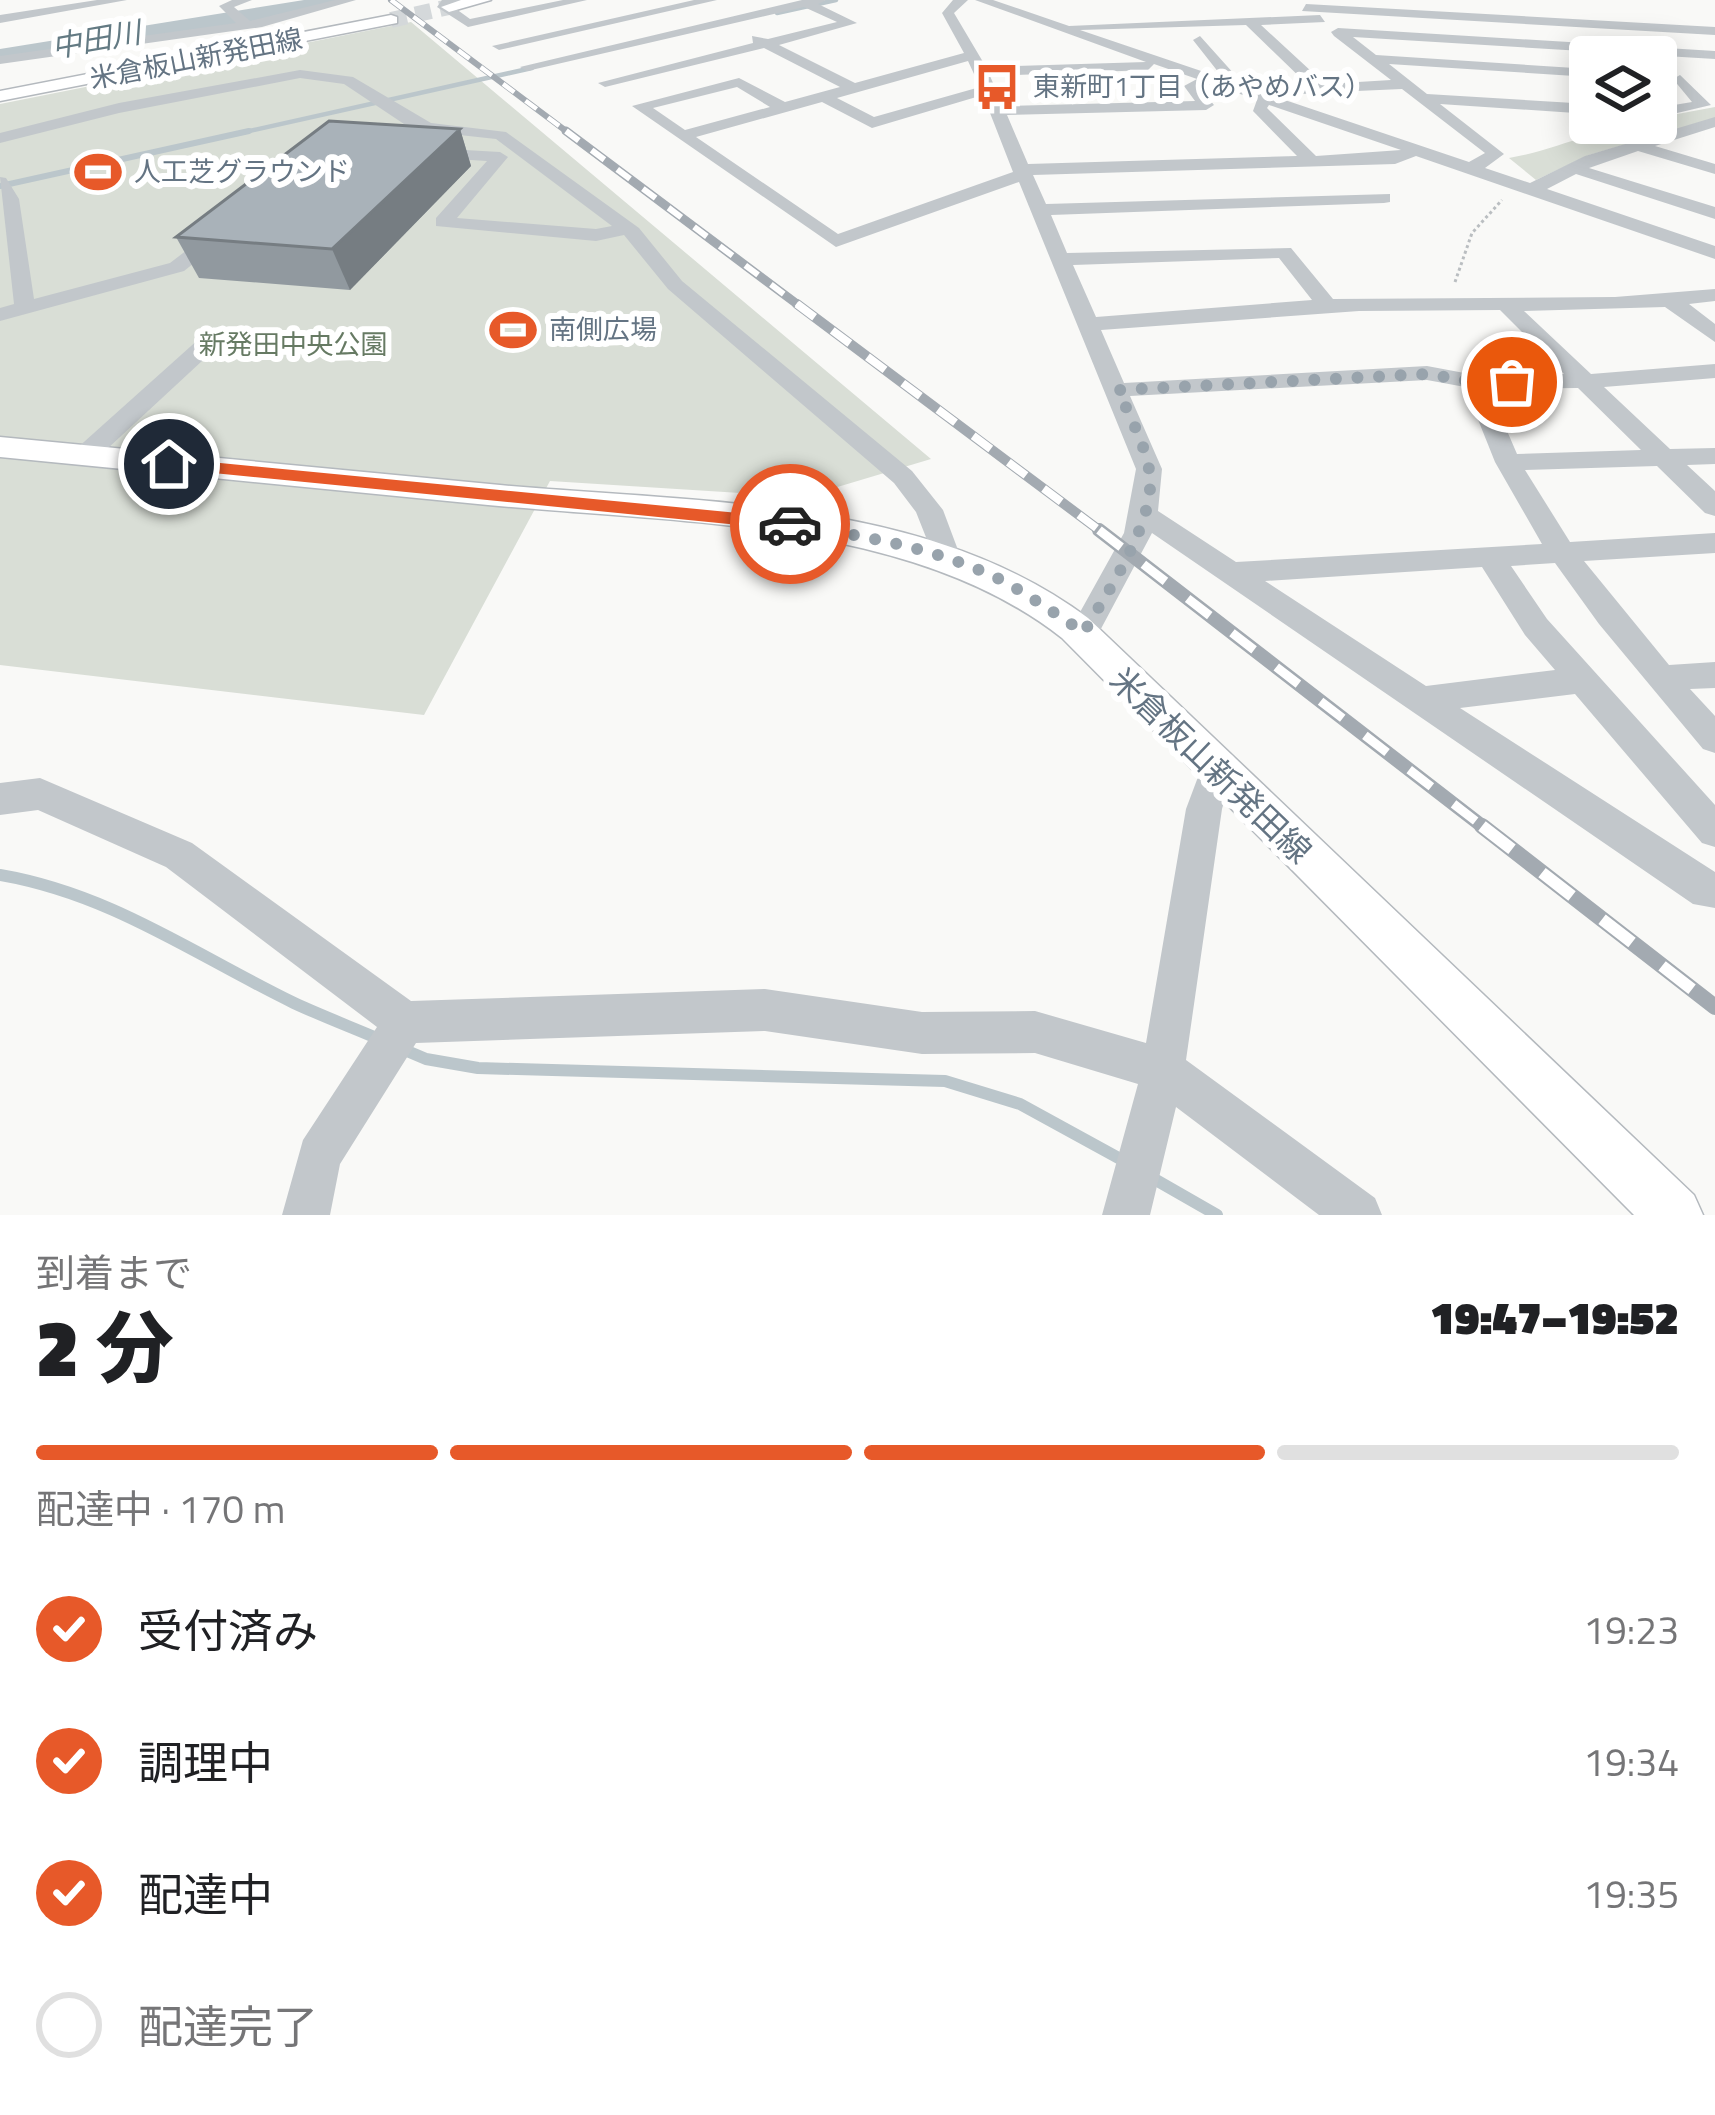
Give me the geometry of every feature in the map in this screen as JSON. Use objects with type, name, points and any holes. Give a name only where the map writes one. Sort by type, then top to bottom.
[{"type":"main road","points":[[455,4],[484,0]]},
{"type":"main road","name":"米倉板山新発田線","points":[[0,96],[391,20]]},
{"type":"main road","name":"米倉板山新発田線","points":[[0,447],[768,520],[872,537],[1005,582],[1084,632],[1106,663],[1216,772],[1674,1215]]},
{"type":"street","points":[[18,0],[23,16]]},
{"type":"street","points":[[0,20],[115,0]]},
{"type":"street","points":[[247,0],[225,6],[247,25]]},
{"type":"street","points":[[0,60],[230,28],[350,0]]},
{"type":"street","points":[[455,4],[440,4],[468,23],[581,0]]},
{"type":"street","points":[[499,46],[680,3],[711,0]]},
{"type":"street","points":[[962,0],[949,7],[948,13],[980,72],[1063,259],[1149,469],[1151,490],[1144,515],[1084,632]]},
{"type":"street","points":[[981,0],[1715,253]]},
{"type":"street","points":[[526,67],[813,2],[850,23],[605,83]]},
{"type":"street","points":[[1575,2],[1596,23]]},
{"type":"street","points":[[680,3],[853,88]]},
{"type":"street","points":[[1301,4],[1715,31]]},
{"type":"street","points":[[1301,4],[1496,154],[1470,169]]},
{"type":"street","points":[[1012,10],[1050,6]]},
{"type":"street","points":[[1482,17],[1507,42]]},
{"type":"street","points":[[1063,28],[1321,19]]},
{"type":"street","points":[[1249,21],[1353,118],[1342,126]]},
{"type":"street","points":[[1570,22],[1585,36]]},
{"type":"street","points":[[230,28],[240,46]]},
{"type":"street","points":[[1663,28],[1715,68]]},
{"type":"street","points":[[1338,32],[1569,46]]},
{"type":"street","points":[[539,38],[568,57]]},
{"type":"street","points":[[685,135],[853,88],[980,72],[1206,105],[1191,86],[1228,75],[1201,40]]},
{"type":"street","points":[[632,43],[671,67]]},
{"type":"street","points":[[1559,45],[1569,55]]},
{"type":"street","points":[[1677,53],[1715,55]]},
{"type":"street","points":[[1373,59],[1569,71]]},
{"type":"street","points":[[996,111],[1166,66]]},
{"type":"street","points":[[1529,69],[1558,107]]},
{"type":"street","points":[[823,96],[872,123],[980,72]]},
{"type":"street","points":[[0,138],[118,108],[301,74],[348,80],[410,121],[429,128],[500,135],[628,229],[676,285],[903,477],[929,509],[947,559]]},
{"type":"street","points":[[1677,79],[1689,80],[1703,105],[1677,109]]},
{"type":"street","points":[[782,107],[739,82],[640,106],[836,241],[1022,171],[1395,159],[1415,151]]},
{"type":"street","points":[[1245,93],[1406,84]]},
{"type":"street","points":[[1424,98],[1569,108]]},
{"type":"street","points":[[1265,100],[1258,108],[1311,161]]},
{"type":"street","points":[[1531,190],[1573,167],[1715,122]]},
{"type":"street","points":[[1696,126],[1715,132]]},
{"type":"street","points":[[1635,145],[1715,169]]},
{"type":"street","points":[[416,153],[500,157],[524,151]]},
{"type":"street","points":[[500,157],[442,222],[596,235],[628,229]]},
{"type":"street","points":[[1573,167],[1715,213]]},
{"type":"street","points":[[0,182],[10,199],[25,308]]},
{"type":"street","points":[[1041,210],[1384,198]]},
{"type":"street","points":[[0,315],[177,267],[228,228]]},
{"type":"street","points":[[1063,259],[1284,252],[1329,308]]},
{"type":"street","points":[[1091,324],[1329,308],[1448,303],[1509,308],[1715,295]]},
{"type":"street","points":[[1671,301],[1715,335]]},
{"type":"street","points":[[1509,308],[1715,507]]},
{"type":"street","points":[[84,456],[208,343]]},
{"type":"street","points":[[1118,390],[1427,374],[1475,382],[1587,381],[1715,371]]},
{"type":"street","points":[[1475,382],[1508,462],[1561,550],[1715,740]]},
{"type":"street","points":[[1508,462],[1715,456]]},
{"type":"street","points":[[1144,515],[1707,891],[1715,890]]},
{"type":"street","points":[[1226,573],[1715,543]]},
{"type":"street","points":[[1487,554],[1536,627],[1715,831]]},
{"type":"street","points":[[1661,678],[1715,674]]},
{"type":"street","points":[[1418,700],[1582,680]]},
{"type":"street","points":[[1126,1215],[1163,1070],[1204,809],[1216,772]]},
{"type":"street","points":[[0,799],[40,794],[179,856],[405,1022],[765,1010],[922,1033],[1035,1032],[1163,1070],[1358,1215]]},
{"type":"street","points":[[306,1215],[320,1156],[405,1022]]},
{"type":"green space","name":"新発田中央公園","points":[[411,22],[931,459],[804,497],[550,481],[424,715],[0,665],[0,104]]},
{"type":"green space","points":[[1715,107],[1715,118],[1677,129],[1677,114]]},
{"type":"green space","points":[[1569,142],[1626,144],[1589,155],[1536,180],[1509,158]]},
{"type":"building","points":[[329,121],[460,129],[332,249],[176,237]]},
{"type":"waterway","name":"中田川","points":[[0,56],[245,19],[334,0]]},
{"type":"waterway","points":[[777,13],[836,0]]},
{"type":"waterway","points":[[236,134],[532,68]]},
{"type":"waterway","points":[[0,186],[249,131]]},
{"type":"waterway","points":[[0,875],[116,911],[294,1003],[379,1039]]},
{"type":"waterway","points":[[400,1048],[426,1059],[478,1068],[945,1081],[1020,1104],[1124,1161]]},
{"type":"waterway","points":[[1149,1176],[1217,1215]]},
{"type":"tunnel","points":[[391,20],[449,7]]},
{"type":"railway","points":[[391,0],[570,134]]},
{"type":"railway","points":[[566,131],[801,307]]},
{"type":"railway","points":[[797,304],[1099,530]]},
{"type":"railway","points":[[1099,530],[1103,533]]},
{"type":"railway","points":[[1099,530],[1486,829]]},
{"type":"railway","points":[[1482,826],[1715,1007]]},
{"type":"way so far","points":[[790,524],[872,537],[947,559],[1005,582],[1084,632],[1133,541],[1151,490],[1140,440],[1118,390],[1427,374],[1512,382]]},
{"type":"place","name":"東新町1丁目（あやめバス）","points":[[997,87]]},
{"type":"place","name":"人工芝グラウンド","points":[[98,172]]},
{"type":"place","name":"南側広場","points":[[513,330]]},
{"type":"route","points":[[169,464],[790,524]]}]
